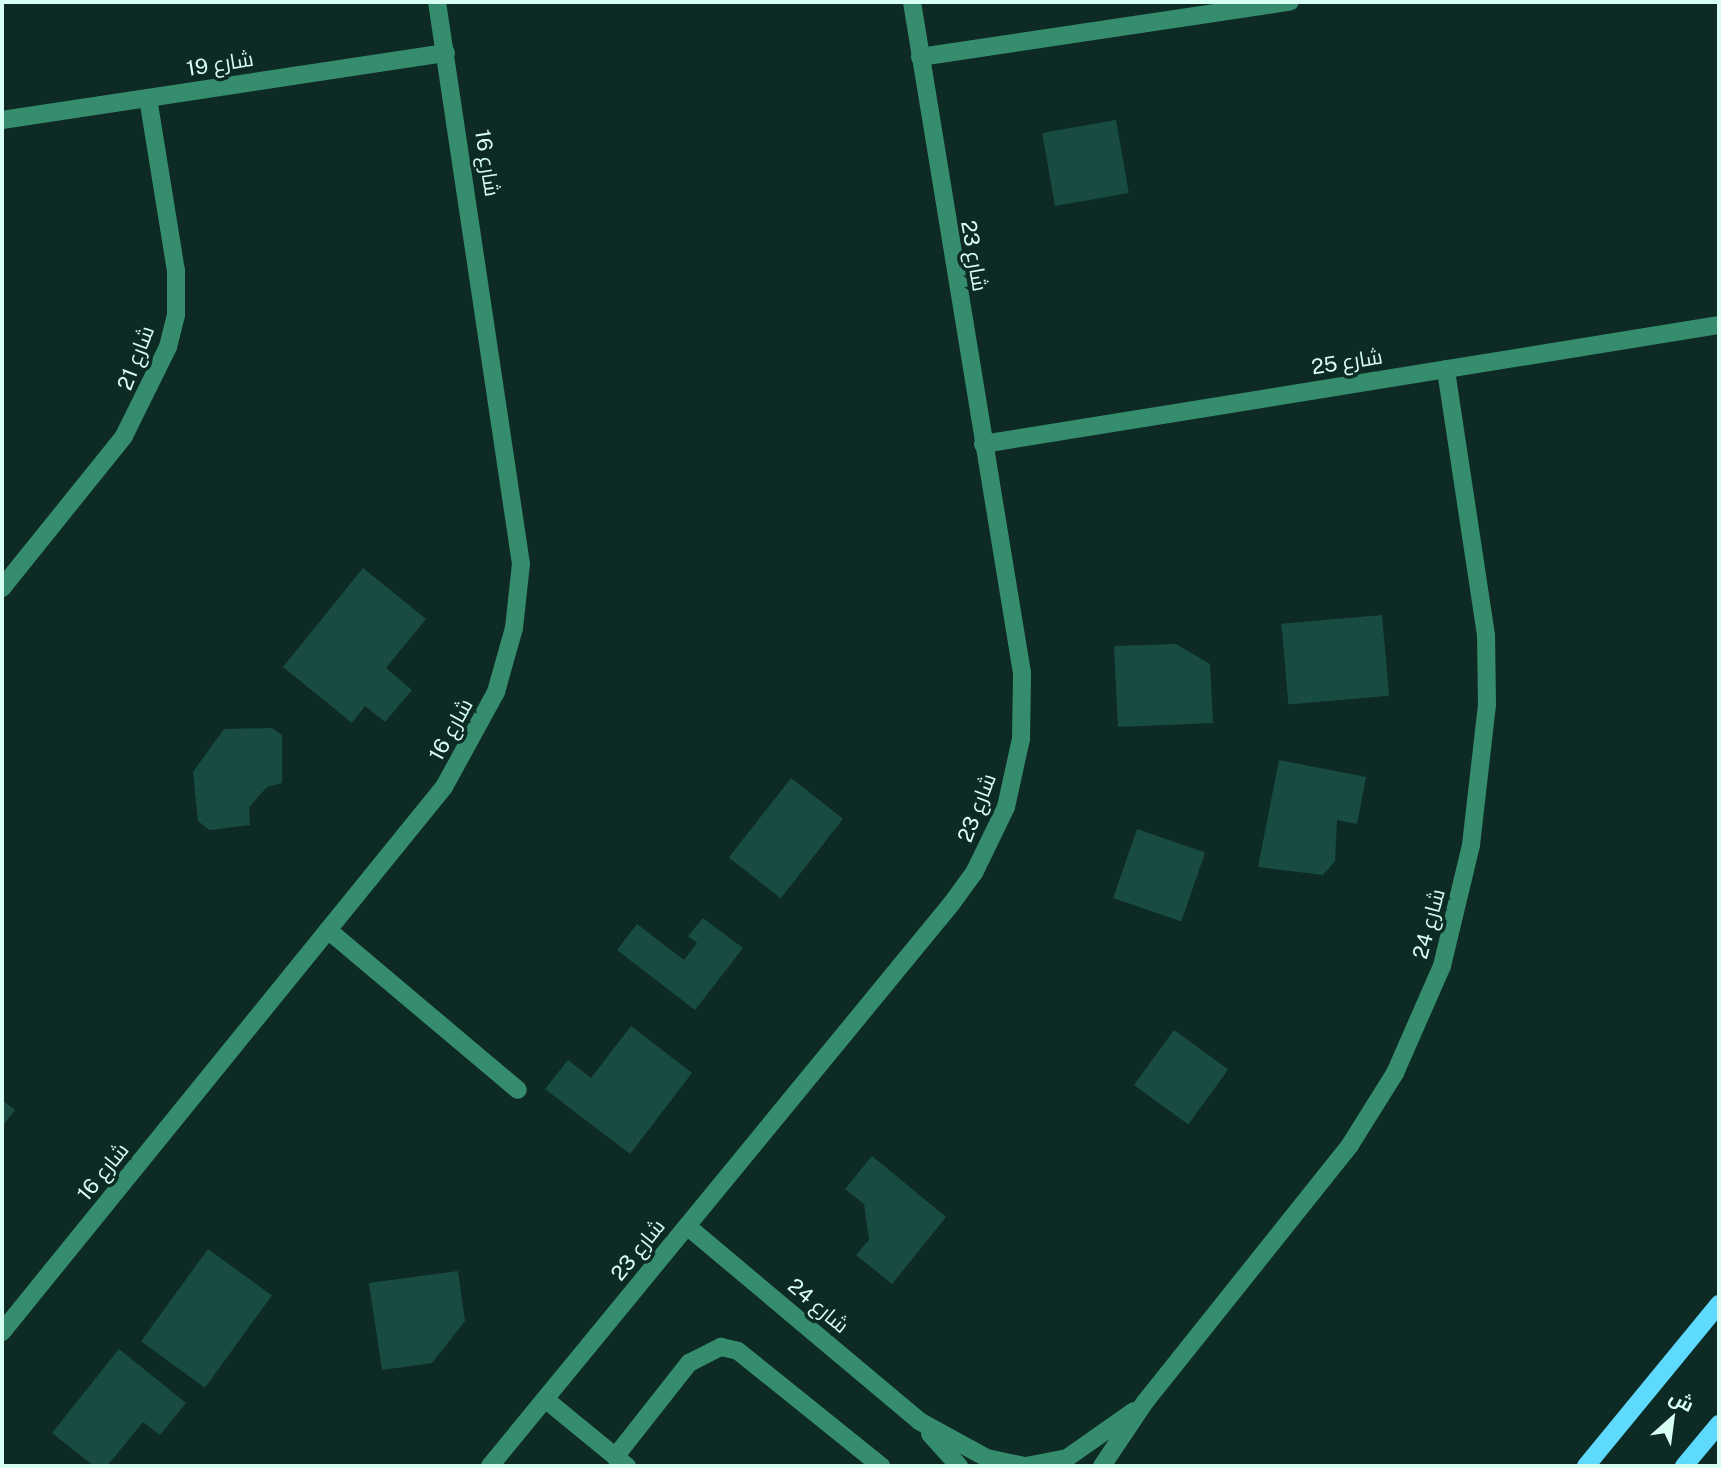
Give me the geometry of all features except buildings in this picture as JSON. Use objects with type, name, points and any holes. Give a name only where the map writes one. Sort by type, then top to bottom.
[{"type":"main road","points":[[1586,1466],[1719,1304]]},
{"type":"main road","points":[[1684,1466],[1719,1424]]},
{"type":"street","name":"شارع 16","points":[[2,1332],[328,930],[464,757],[496,692],[519,596],[519,551],[437,2]]},
{"type":"street","name":"شارع 23","points":[[490,1466],[953,903],[980,862],[1006,807],[1021,739],[1021,673],[912,2]]},
{"type":"street","points":[[920,57],[1290,2]]},
{"type":"street","name":"شارع 19","points":[[2,120],[446,53]]},
{"type":"street","name":"شارع 21","points":[[2,588],[124,436],[168,347],[176,315],[176,271],[148,98]]},
{"type":"street","name":"شارع 25","points":[[983,444],[1719,325]]},
{"type":"street","name":"شارع 24","points":[[1102,1466],[1145,1402],[1374,1110],[1421,1021],[1445,955],[1471,845],[1487,705],[1486,635],[1446,369]]},
{"type":"street","points":[[328,930],[518,1090]]},
{"type":"street","name":"شارع 24","points":[[687,1226],[919,1421],[959,1466]]},
{"type":"street","points":[[545,1399],[621,1462],[689,1363],[720,1347],[738,1351],[881,1466]]},
{"type":"street","name":"شارع 24","points":[[919,1421],[987,1458],[1026,1466],[1086,1448],[1145,1402]]}]
